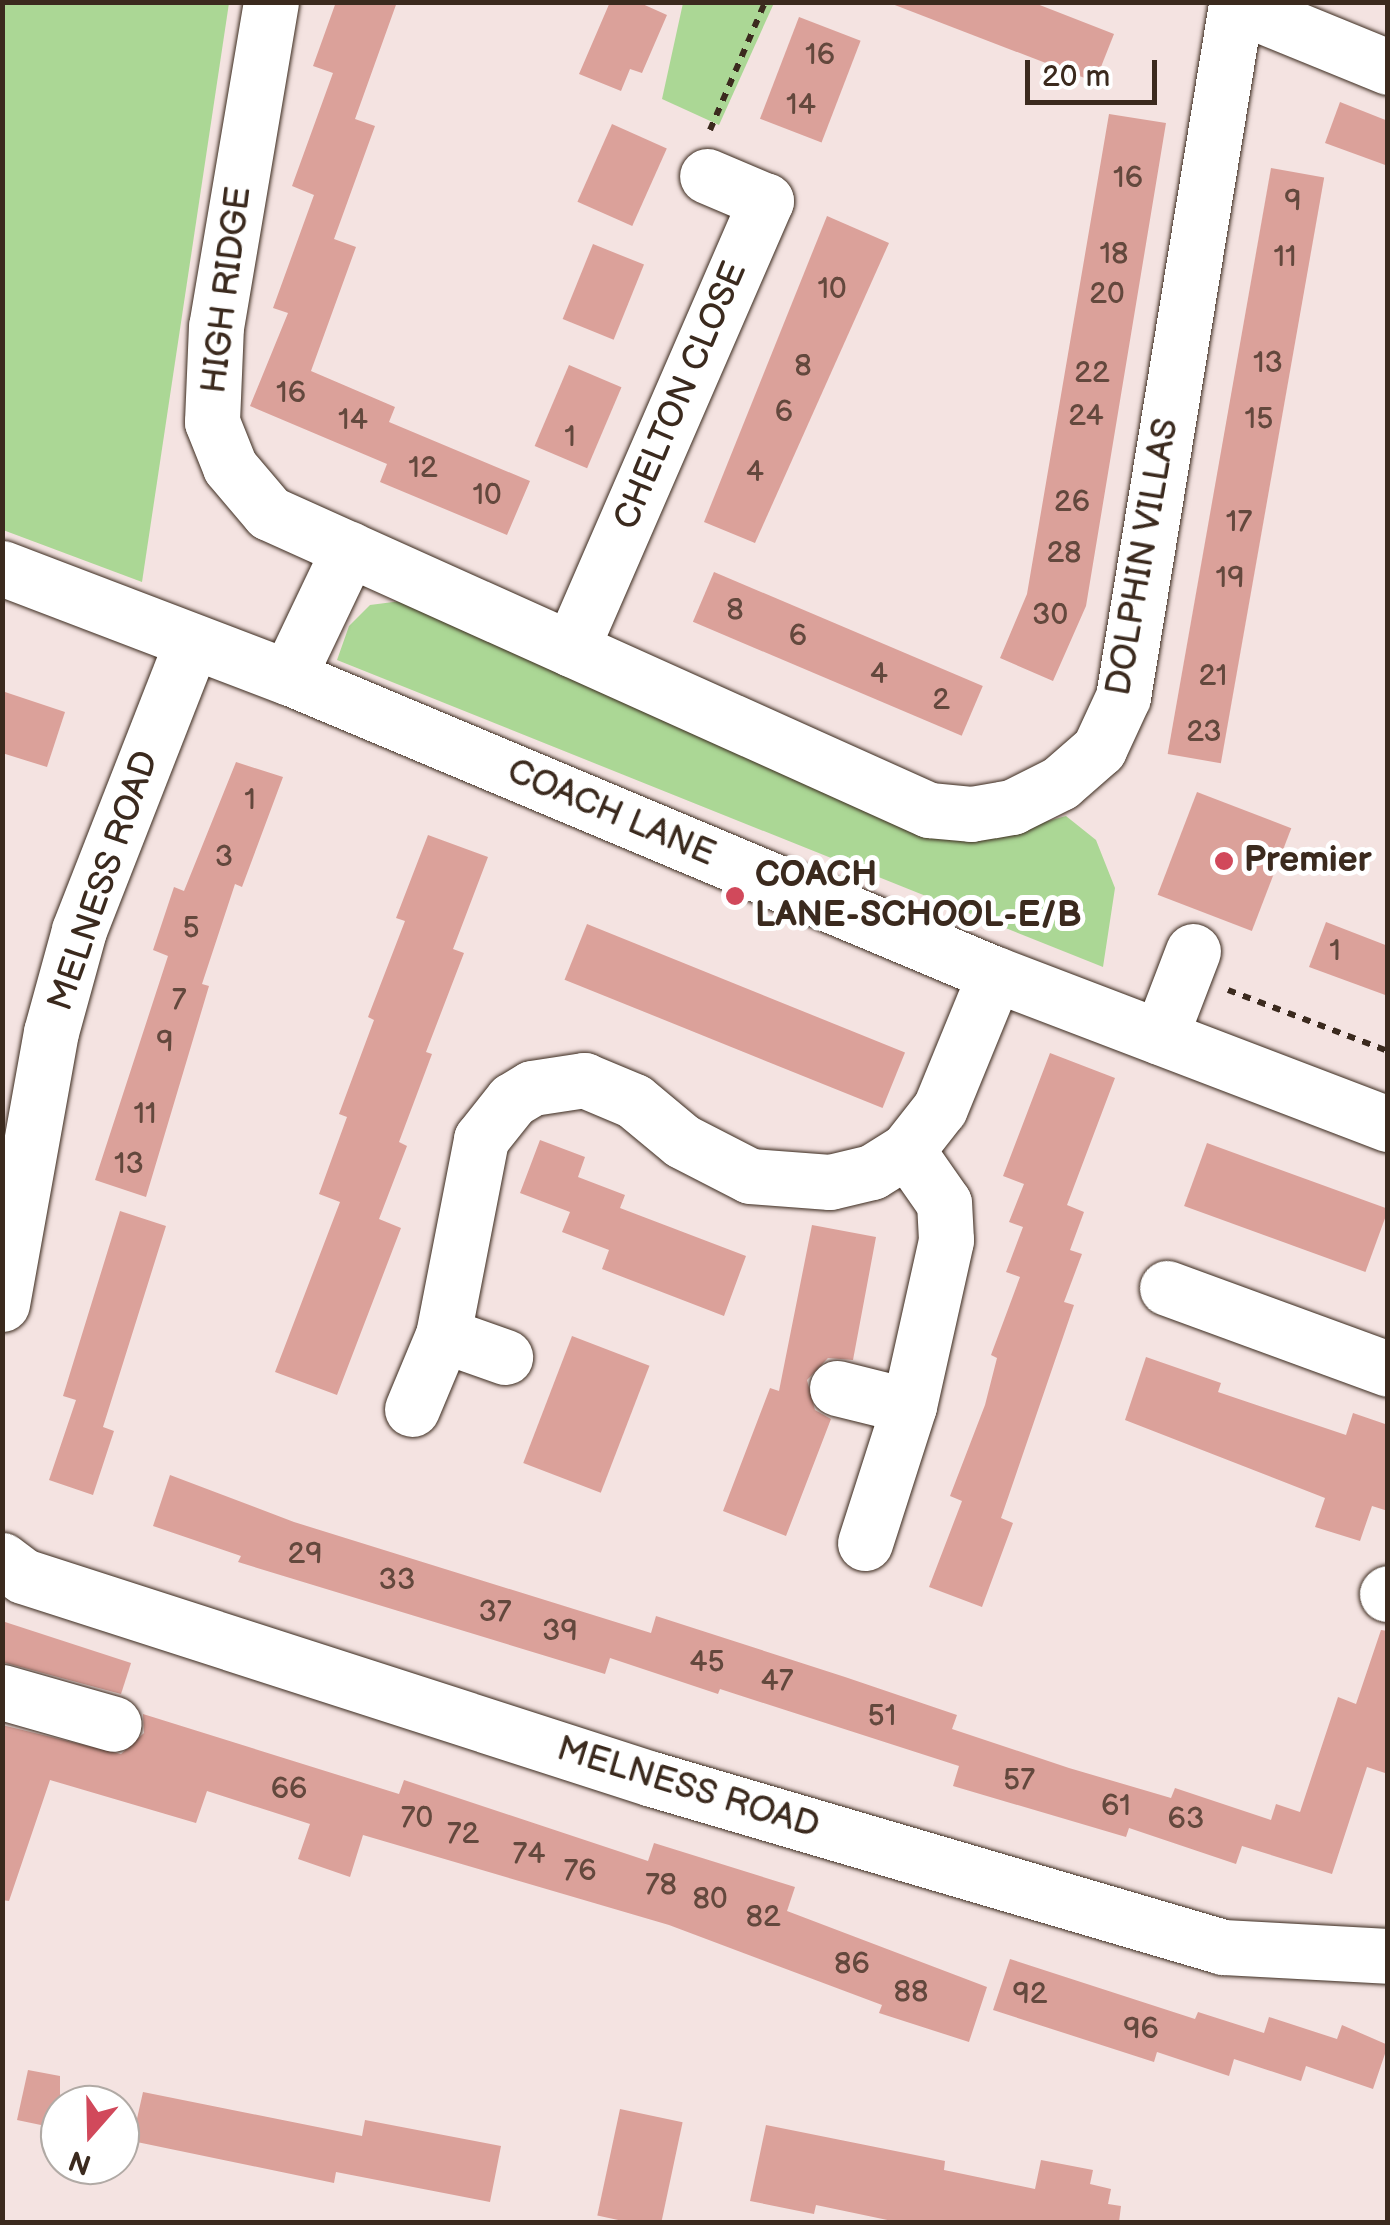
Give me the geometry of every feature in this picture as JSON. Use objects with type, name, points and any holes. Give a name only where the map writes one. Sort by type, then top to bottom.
[{"type":"street","name":"HIGH RIDGE","points":[[270,2],[216,326],[212,422],[230,467],[269,513],[348,549]]},
{"type":"street","name":"DOLPHIN VILLAS","points":[[348,549],[929,810],[971,814],[1012,807],[1060,783],[1100,749],[1122,697],[1235,3],[1388,67]]},
{"type":"street","name":"CHELTON CLOSE","points":[[571,649],[766,201],[707,176]]},
{"type":"street","points":[[288,678],[348,549]]},
{"type":"street","name":"COACH LANE","points":[[2,568],[288,678],[995,974],[1388,1124]]},
{"type":"street","name":"MELNESS ROAD","points":[[2,1304],[51,1032],[78,930],[192,641]]},
{"type":"street","points":[[1160,1037],[1189,962]]},
{"type":"street","points":[[412,1409],[444,1335],[481,1139],[494,1117],[532,1088],[584,1080],[610,1087],[682,1141],[750,1176],[830,1182],[872,1172],[907,1150],[940,1108],[995,974]]},
{"type":"street","points":[[865,1544],[910,1406],[948,1220],[937,1188],[907,1150]]},
{"type":"street","points":[[1167,1288],[1388,1368]]},
{"type":"street","points":[[444,1335],[505,1357]]},
{"type":"street","points":[[837,1388],[910,1406]]},
{"type":"street","name":"MELNESS ROAD","points":[[2,1560],[23,1576],[652,1780],[1223,1947],[1388,1956]]},
{"type":"street","points":[[2,1692],[114,1724]]},
{"type":"path","points":[[707,176],[693,169],[766,2]]},
{"type":"path","points":[[1189,962],[1388,1051]]},
{"type":"green space","points":[[2,3],[229,3],[142,582],[3,530]]},
{"type":"green space","points":[[683,3],[774,3],[719,125],[662,99]]},
{"type":"green space","points":[[401,601],[922,834],[976,841],[1066,816],[1096,840],[1115,888],[1103,967],[337,660],[349,626],[370,605]]},
{"type":"building","points":[[336,2],[397,2],[355,119],[375,126],[334,239],[356,247],[311,371],[395,407],[389,422],[530,481],[507,535],[380,482],[387,464],[250,406],[288,313],[273,308],[314,195],[292,186],[333,73],[313,66]]},
{"type":"building","points":[[610,2],[638,2],[667,15],[642,73],[630,69],[621,91],[579,74]]},
{"type":"building","points":[[887,2],[1032,2],[1114,34],[1095,82]]},
{"type":"building","points":[[799,17],[861,41],[822,142],[760,119]]},
{"type":"building","points":[[1340,102],[1388,121],[1388,166],[1325,143]]},
{"type":"building","points":[[1109,114],[1166,123],[1086,606],[1053,681],[1000,658],[1027,594]]},
{"type":"building","points":[[612,124],[667,148],[632,226],[577,202]]},
{"type":"building","points":[[1271,168],[1324,177],[1221,763],[1168,754]]},
{"type":"building","points":[[827,216],[889,243],[755,543],[704,522]]},
{"type":"building","points":[[593,244],[644,265],[614,340],[563,319]]},
{"type":"building","points":[[569,365],[621,387],[587,468],[535,446]]},
{"type":"building","points":[[714,572],[983,686],[962,736],[693,622]]},
{"type":"building","points":[[2,691],[65,712],[47,767],[2,753]]},
{"type":"building","points":[[236,762],[283,777],[242,887],[235,884],[202,984],[209,986],[146,1197],[95,1180],[168,956],[153,950],[174,887],[184,891]]},
{"type":"building","name":"Premier","points":[[1197,792],[1291,828],[1252,931],[1158,895]]},
{"type":"building","points":[[428,835],[488,857],[453,949],[464,953],[426,1052],[432,1054],[399,1142],[407,1146],[379,1219],[401,1228],[337,1395],[275,1372],[340,1202],[319,1194],[347,1117],[339,1114],[374,1020],[368,1017],[405,921],[396,918]]},
{"type":"building","points":[[1326,922],[1388,946],[1388,996],[1309,967]]},
{"type":"building","points":[[587,924],[905,1052],[883,1108],[565,980]]},
{"type":"building","points":[[1050,1053],[1115,1078],[1067,1205],[1084,1212],[1070,1250],[1082,1254],[1064,1302],[1074,1305],[1001,1518],[1013,1523],[982,1607],[929,1587],[962,1501],[950,1496],[985,1405],[997,1358],[991,1355],[1020,1277],[1006,1272],[1023,1227],[1009,1222],[1024,1184],[1003,1176]]},
{"type":"building","points":[[540,1140],[585,1157],[578,1177],[625,1195],[620,1208],[746,1256],[724,1316],[602,1269],[609,1250],[562,1232],[570,1212],[520,1193]]},
{"type":"building","points":[[1207,1143],[1388,1209],[1365,1272],[1184,1206]]},
{"type":"building","points":[[120,1211],[166,1226],[103,1427],[114,1431],[93,1495],[49,1480],[76,1400],[63,1396]]},
{"type":"building","points":[[812,1225],[876,1237],[853,1360],[828,1358],[807,1380],[815,1410],[831,1419],[786,1536],[723,1511],[770,1388],[779,1391]]},
{"type":"building","points":[[572,1336],[649,1366],[601,1493],[523,1463]]},
{"type":"building","points":[[1146,1357],[1221,1383],[1218,1392],[1346,1435],[1353,1413],[1388,1425],[1388,1511],[1372,1506],[1360,1541],[1315,1527],[1325,1498],[1125,1420]]},
{"type":"building","points":[[170,1475],[294,1522],[651,1633],[656,1616],[845,1677],[957,1715],[952,1729],[1069,1768],[1171,1798],[1175,1788],[1271,1820],[1276,1804],[1300,1812],[1338,1697],[1356,1704],[1381,1630],[1388,1631],[1388,1774],[1367,1767],[1332,1874],[1242,1846],[1236,1864],[1129,1828],[1126,1837],[953,1786],[959,1766],[720,1689],[718,1694],[610,1658],[605,1674],[238,1562],[241,1556],[153,1526]]},
{"type":"building","points":[[2,1621],[131,1663],[121,1694],[2,1662]]},
{"type":"building","points":[[143,1714],[399,1794],[404,1780],[648,1861],[654,1843],[795,1887],[787,1911],[987,1987],[969,2042],[879,2013],[882,2005],[669,1925],[363,1835],[350,1877],[298,1859],[310,1824],[207,1791],[196,1823],[50,1780],[9,1901],[2,1900],[2,1725],[121,1754],[144,1733]]},
{"type":"building","points":[[1010,1959],[1195,2019],[1198,2012],[1264,2033],[1269,2017],[1337,2039],[1342,2025],[1388,2045],[1373,2089],[1306,2066],[1301,2081],[1234,2059],[1229,2076],[1157,2052],[1154,2062],[993,2010]]},
{"type":"building","points":[[28,2070],[60,2076],[60,2085],[40,2085],[40,2125],[17,2120]]},
{"type":"building","points":[[143,2092],[362,2136],[365,2120],[501,2146],[490,2202],[336,2172],[334,2183],[140,2143]]},
{"type":"building","points":[[620,2109],[683,2122],[661,2222],[627,2222],[597,2216]]},
{"type":"building","points":[[766,2125],[945,2161],[944,2170],[1035,2189],[1041,2160],[1093,2170],[1090,2184],[1111,2189],[1108,2204],[1121,2206],[1119,2222],[897,2222],[816,2205],[814,2214],[750,2201]]},
{"type":"place","name":"Premier","points":[[1224,861]]},
{"type":"place","name":"COACH LANE-SCHOOL-E/B","points":[[735,896]]}]
